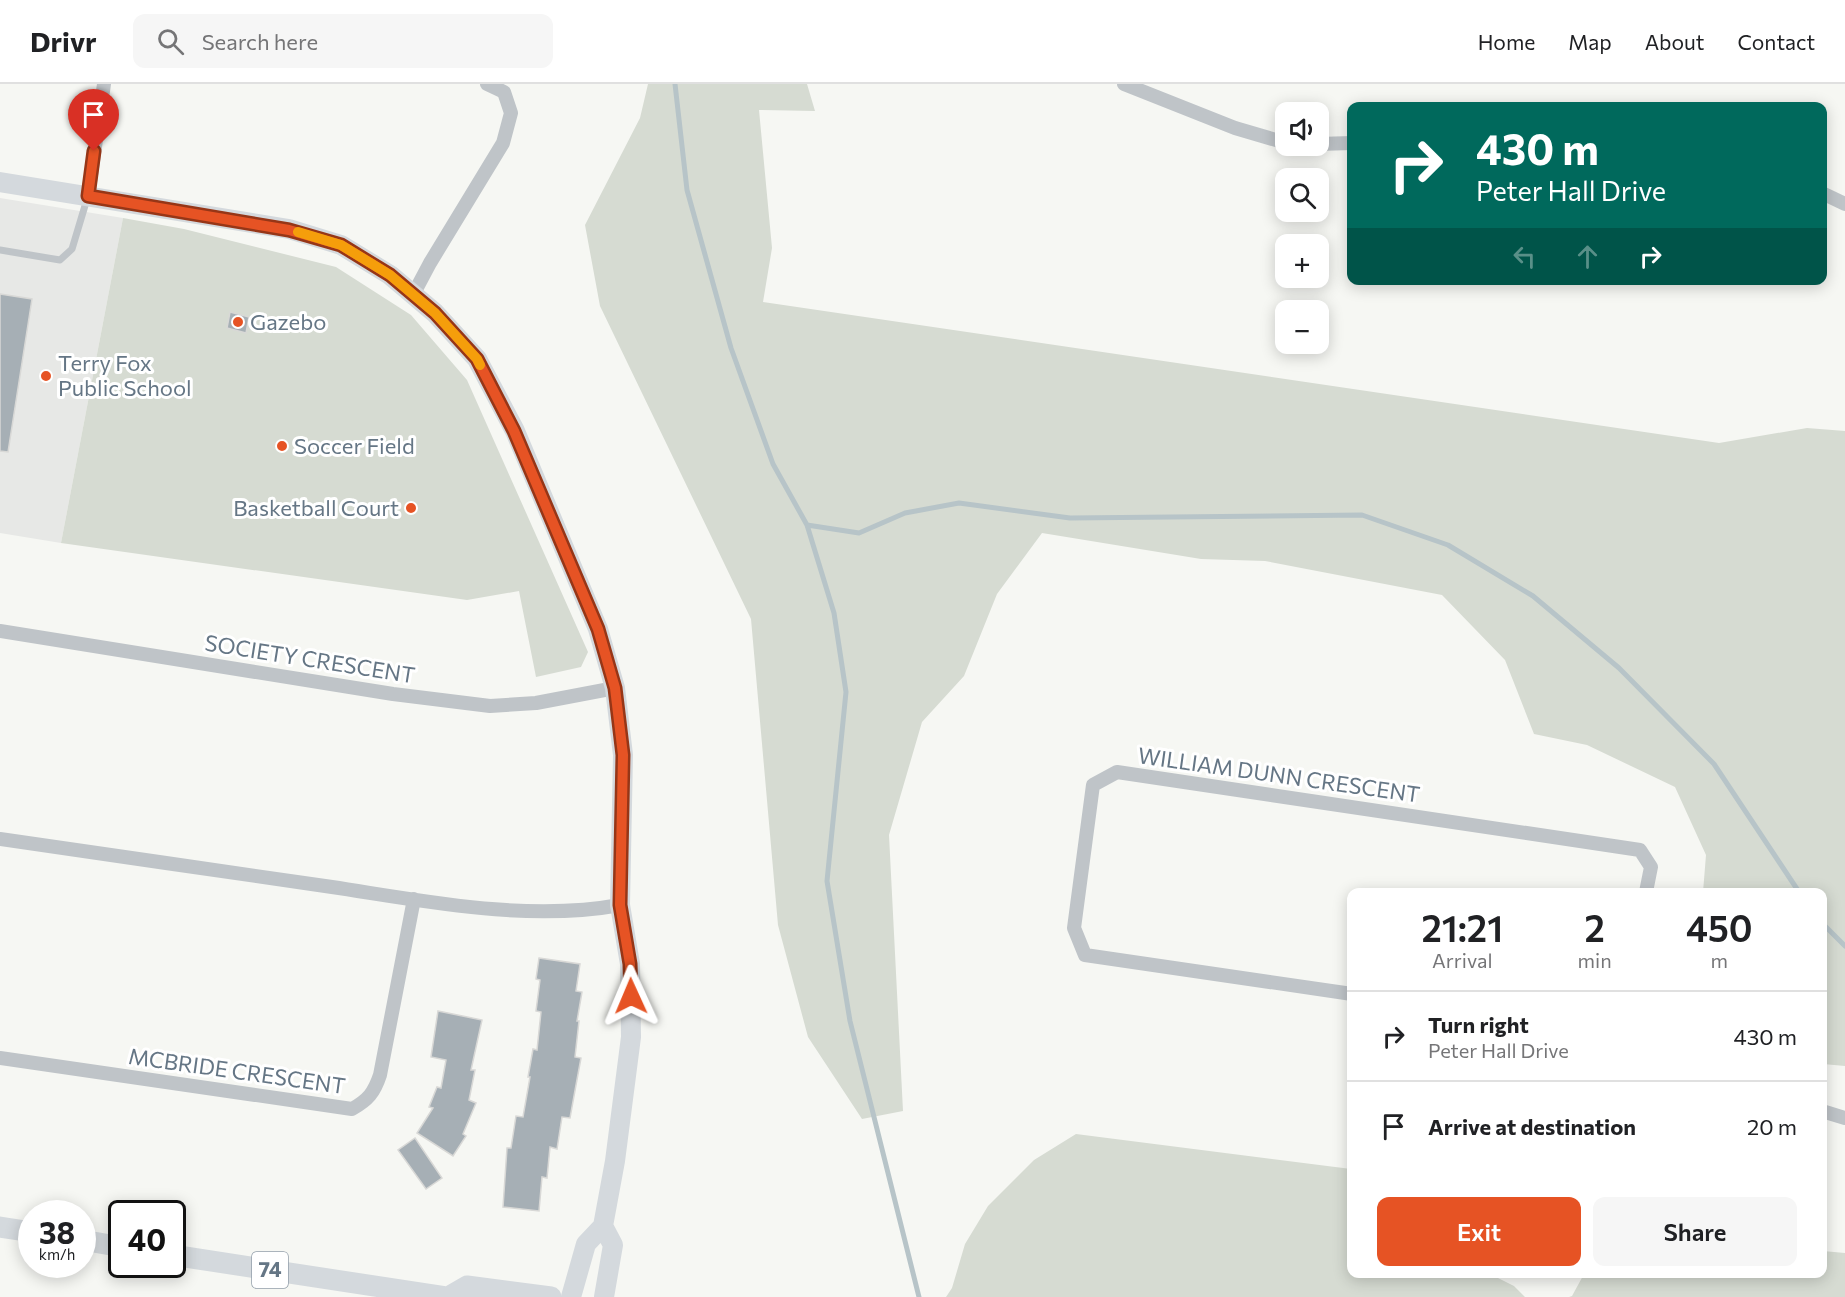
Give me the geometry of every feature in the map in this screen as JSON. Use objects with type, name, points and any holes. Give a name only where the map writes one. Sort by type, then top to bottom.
[{"type":"main road","points":[[0,1227],[18,1230]]},
{"type":"main road","name":"74","points":[[186,1257],[447,1297],[467,1287],[551,1297]]},
{"type":"street","points":[[88,196],[104,84]]},
{"type":"street","points":[[413,295],[503,143],[511,113],[504,92],[487,84]]},
{"type":"street","points":[[1124,84],[1234,128],[1275,140]]},
{"type":"street","points":[[1329,144],[1347,143]]},
{"type":"street","points":[[0,182],[289,230],[341,245],[390,275],[435,313],[477,359],[514,431],[598,629],[615,688],[623,755],[620,905],[630,964],[631,1037],[615,1161],[603,1226],[586,1244],[571,1297]]},
{"type":"street","points":[[1827,196],[1845,204]]},
{"type":"street","name":"SOCIETY CRESCENT","points":[[0,631],[393,694],[490,706],[536,704],[615,688]]},
{"type":"street","name":"WILLIAM DUNN CRESCENT","points":[[1347,993],[1085,955],[1074,928],[1093,785],[1117,772],[1640,850],[1651,867],[1647,888]]},
{"type":"street","points":[[0,839],[414,899],[506,910],[586,910],[620,905]]},
{"type":"street","name":"MCBRIDE CRESCENT","points":[[0,1059],[352,1109],[368,1101],[376,1089],[414,899]]},
{"type":"street","points":[[1827,1113],[1845,1118]]},
{"type":"street","points":[[603,1226],[613,1245],[604,1297]]},
{"type":"lane","points":[[0,250],[60,260],[72,249],[88,196]]},
{"type":"shaded area","points":[[648,84],[807,84],[815,111],[759,110],[772,248],[763,302],[1719,443],[1807,428],[1845,431],[1845,1066],[1827,1064],[1827,888],[1703,888],[1706,855],[1675,787],[1587,745],[1534,734],[1505,660],[1442,595],[1265,561],[1201,559],[1042,533],[997,594],[964,676],[922,722],[889,835],[903,1111],[862,1119],[808,1037],[778,925],[751,619],[600,306],[585,225],[640,118]]},
{"type":"shaded area","name":"Terry Fox Public School","points":[[0,198],[123,218],[61,543],[0,533]]},
{"type":"shaded area","points":[[123,218],[184,229],[336,267],[411,315],[467,380],[588,652],[581,667],[536,677],[519,591],[467,600],[61,543]]},
{"type":"shaded area","points":[[1076,1134],[1347,1168],[1347,1278],[1498,1278],[1514,1286],[1525,1297],[946,1297],[952,1288],[965,1244],[988,1206],[1034,1160]]},
{"type":"shaded area","points":[[1827,1251],[1845,1253],[1845,1297],[1569,1297],[1572,1296],[1582,1278],[1827,1278]]},
{"type":"building","points":[[0,294],[32,299],[8,452],[0,451]]},
{"type":"building","name":"Gazebo","points":[[230,312],[249,317],[246,333],[227,328]]},
{"type":"building","points":[[539,958],[580,964],[576,991],[582,992],[577,1021],[579,1021],[575,1057],[581,1058],[570,1118],[562,1117],[557,1149],[550,1147],[547,1178],[542,1177],[539,1211],[503,1207],[507,1148],[511,1148],[516,1116],[523,1117],[533,1049],[537,1050],[541,1012],[536,1011],[540,980],[536,979]]},
{"type":"building","points":[[438,1011],[482,1020],[471,1070],[475,1070],[469,1100],[476,1103],[463,1134],[466,1136],[453,1156],[417,1133],[433,1108],[429,1107],[437,1087],[441,1088],[446,1060],[431,1057]]},
{"type":"building","points":[[415,1138],[442,1178],[426,1189],[398,1150]]},
{"type":"waterway","points":[[675,84],[687,190],[731,348],[773,464],[807,525],[834,613],[846,692],[827,881],[850,1021],[919,1297]]},
{"type":"waterway","points":[[807,525],[859,533],[905,513],[959,503],[1070,518],[1362,515],[1448,545],[1533,596],[1619,668],[1714,764],[1796,888]]},
{"type":"waterway","points":[[1827,928],[1845,946]]},
{"type":"slow traffic","points":[[298,232],[341,245],[390,275],[435,313],[480,365]]},
{"type":"place","name":"Gazebo","points":[[238,322]]},
{"type":"place","name":"Terry Fox Public School","points":[[46,376]]},
{"type":"place","name":"Soccer Field","points":[[282,446]]},
{"type":"place","name":"Basketball Court","points":[[411,508]]},
{"type":"route","points":[[94,151],[88,196],[289,230],[341,245],[390,275],[435,313],[477,359],[514,431],[598,629],[615,688],[623,755],[620,905],[630,964],[631,996]]}]
